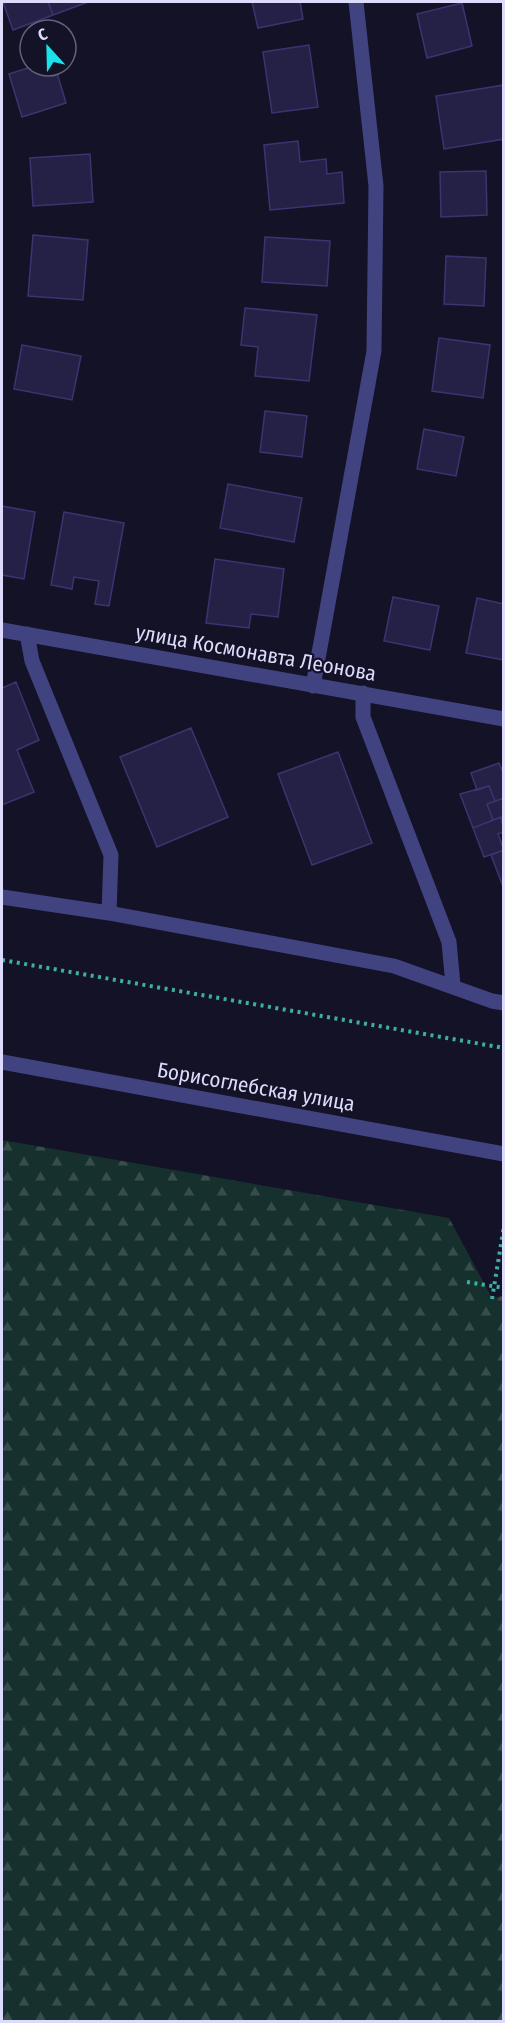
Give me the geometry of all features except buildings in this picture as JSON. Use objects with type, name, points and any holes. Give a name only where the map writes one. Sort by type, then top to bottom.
[{"type":"street","points":[[313,686],[374,351],[376,186],[356,2]]},
{"type":"street","name":"улица Космонавта Леонова","points":[[2,630],[504,719]]},
{"type":"street","points":[[27,634],[32,661],[111,855],[109,913]]},
{"type":"street","points":[[363,693],[363,717],[449,942],[453,985]]},
{"type":"street","points":[[2,897],[109,913],[394,966],[453,985],[492,1001],[504,1003]]},
{"type":"street","name":"Борисоглебская улица","points":[[2,1062],[504,1154]]},
{"type":"path","points":[[2,960],[504,1048]]},
{"type":"path","points":[[492,1299],[504,1226]]},
{"type":"path","points":[[467,1282],[504,1288]]},
{"type":"green space","points":[[2,1140],[449,1218],[492,1298],[503,1296],[503,2021],[2,2021]]}]
